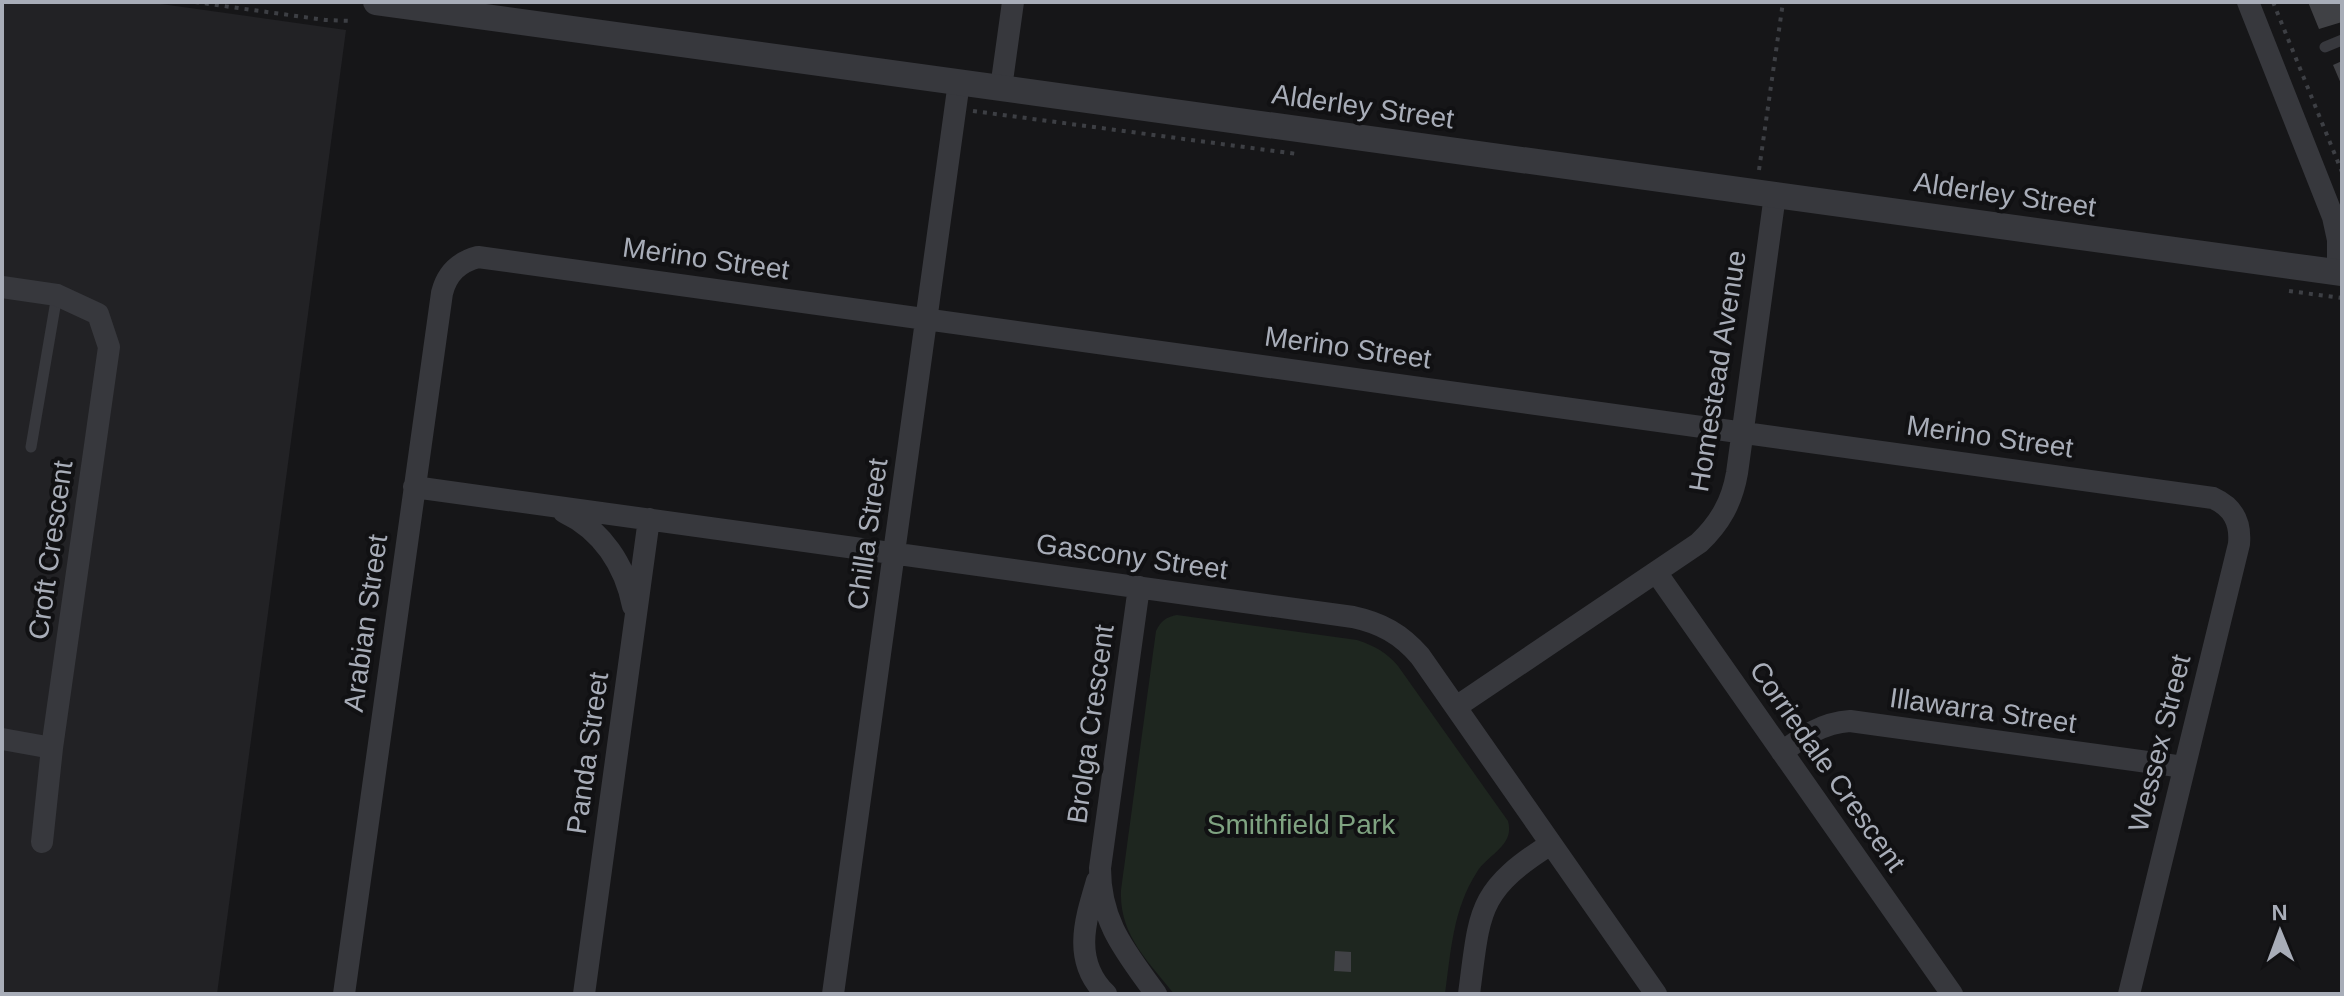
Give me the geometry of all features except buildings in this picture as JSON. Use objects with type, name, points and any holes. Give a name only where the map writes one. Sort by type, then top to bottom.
[{"type":"street","name":"Alderley Street","points":[[376,2],[2340,273]]},
{"type":"street","points":[[1001,88],[1013,2]]},
{"type":"street","points":[[2248,2],[2333,217],[2340,273]]},
{"type":"street","name":"Chilla Street","points":[[833,994],[959,82]]},
{"type":"street","name":"Homestead Avenue","points":[[1456,707],[1699,543],[1722,518],[1734,488],[1743,432],[1765,194]]},
{"type":"street","name":"Merino Street","points":[[457,266],[469,259],[488,257],[2204,496],[2229,508]]},
{"type":"street","name":"Arabian Street","points":[[344,994],[442,293],[448,276],[457,266]]},
{"type":"street","name":"Croft Crescent","points":[[2,287],[57,295],[98,314],[109,347],[52,748],[42,842]]},
{"type":"street","name":"Gascony Street","points":[[414,487],[1139,587],[1370,621],[1386,627],[1410,644],[1656,994]]},
{"type":"street","points":[[551,505],[585,525],[612,553],[629,587],[635,623]]},
{"type":"street","name":"Wessex Street","points":[[2129,994],[2239,544],[2239,524],[2229,508]]},
{"type":"street","name":"Panda Street","points":[[584,994],[649,519]]},
{"type":"street","name":"Corriedale Crescent","points":[[1656,572],[1952,994]]},
{"type":"street","name":"Brolga Crescent","points":[[1106,994],[1087,966],[1084,927],[1100,868],[1139,587]]},
{"type":"street","name":"Illawarra Street","points":[[1782,752],[1815,729],[1850,721],[2184,767]]},
{"type":"street","points":[[2,739],[52,748]]},
{"type":"street","points":[[1469,994],[1478,927],[1491,895],[1509,872],[1551,844]]},
{"type":"street","name":"Brolga Crescent","points":[[1100,868],[1103,904],[1108,921],[1156,994]]},
{"type":"lane","points":[[2325,47],[2342,40]]},
{"type":"lane","name":"Croft Crescent","points":[[31,447],[57,295]]},
{"type":"path","points":[[195,2],[352,21]]},
{"type":"path","points":[[1765,194],[1783,2]]},
{"type":"path","points":[[2273,2],[2342,172]]},
{"type":"shaded area","points":[[2,2],[147,2],[346,30],[217,994],[2,994]]},
{"type":"green space","name":"Smithfield Park","points":[[1177,615],[1357,640],[1380,650],[1398,666],[1508,821],[1508,837],[1477,872],[1463,901],[1454,931],[1445,994],[1174,994],[1145,958],[1125,921],[1121,890],[1156,631],[1164,620]]}]
